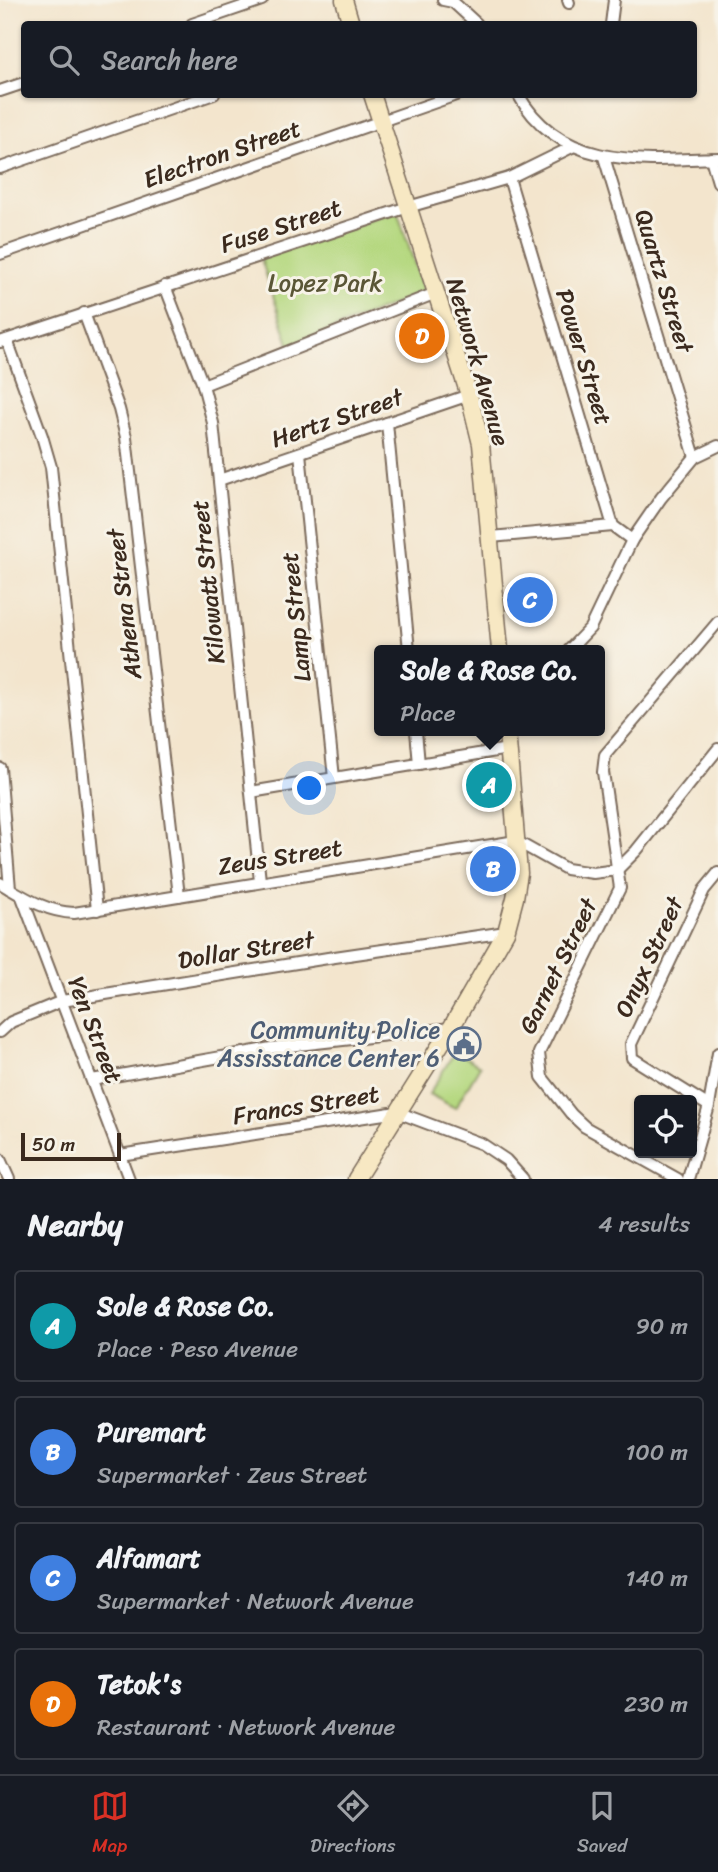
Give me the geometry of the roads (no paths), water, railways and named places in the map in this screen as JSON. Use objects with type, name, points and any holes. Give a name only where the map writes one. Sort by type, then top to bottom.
[{"type":"street","points":[[201,21],[262,0]]},
{"type":"street","points":[[344,0],[350,21]]},
{"type":"street","points":[[443,0],[453,2],[474,21]]},
{"type":"street","points":[[611,21],[614,0]]},
{"type":"street","points":[[0,92],[21,84]]},
{"type":"street","points":[[0,167],[202,98]]},
{"type":"street","name":"Network Avenue","points":[[373,98],[469,396],[481,444],[500,645]]},
{"type":"street","name":"Electron Street","points":[[0,254],[447,98]]},
{"type":"street","points":[[520,98],[549,130],[572,146],[604,157],[714,158],[718,182]]},
{"type":"street","name":"Fuse Street","points":[[4,341],[408,207],[509,178],[572,146]]},
{"type":"street","name":"Quartz Street","points":[[604,157],[695,457]]},
{"type":"street","name":"Power Street","points":[[509,178],[613,526]]},
{"type":"street","name":"Kilowatt Street","points":[[165,286],[203,385],[213,423],[260,881]]},
{"type":"street","points":[[203,385],[436,293]]},
{"type":"street","name":"Athena Street","points":[[84,313],[126,437],[179,896]]},
{"type":"street","points":[[4,341],[42,436],[51,467],[97,910]]},
{"type":"street","name":"Hertz Street","points":[[219,480],[469,396]]},
{"type":"street","points":[[387,423],[409,645]]},
{"type":"street","points":[[574,645],[590,628],[632,540],[661,498],[695,457],[718,446]]},
{"type":"street","name":"Lamp Street","points":[[300,453],[334,778]]},
{"type":"street","points":[[491,537],[613,526],[632,540]]},
{"type":"street","points":[[617,870],[603,772],[605,755],[718,622]]},
{"type":"street","points":[[416,736],[419,764]]},
{"type":"street","points":[[356,1179],[451,1028],[506,932],[519,873],[508,736]]},
{"type":"street","points":[[251,792],[509,749]]},
{"type":"street","points":[[617,870],[636,851],[718,749]]},
{"type":"street","points":[[0,768],[5,886]]},
{"type":"street","name":"Zeus Street","points":[[5,886],[22,897],[57,912],[97,910],[260,881],[516,841]]},
{"type":"street","name":"Garnet Street","points":[[516,841],[566,869],[593,873],[617,870],[620,888],[539,1053],[542,1077],[572,1115],[586,1127],[678,1179]]},
{"type":"street","name":"Onyx Street","points":[[709,1106],[632,1058],[631,1044],[704,890],[718,873]]},
{"type":"street","name":"Yen Street","points":[[22,897],[129,1179]]},
{"type":"street","name":"Dollar Street","points":[[0,1032],[11,1022],[62,1000],[506,932]]},
{"type":"street","points":[[92,1080],[271,1048],[451,1028]]},
{"type":"street","points":[[688,1179],[709,1106],[718,1053]]},
{"type":"street","name":"Francs Street","points":[[120,1156],[397,1112],[482,1144],[506,1160],[523,1179]]},
{"type":"street","points":[[0,1159],[9,1179]]},
{"type":"place","name":"Tetok's","points":[[422,336]]},
{"type":"place","name":"Alfamart","points":[[530,600]]},
{"type":"place","name":"Sole & Rose Co.","points":[[489,785]]},
{"type":"place","name":"Puremart","points":[[493,869]]},
{"type":"place","name":"Community Police Assisstance Center 6","points":[[464,1044]]},
{"type":"park label","name":"Lopez Park","points":[[325,283]]}]
